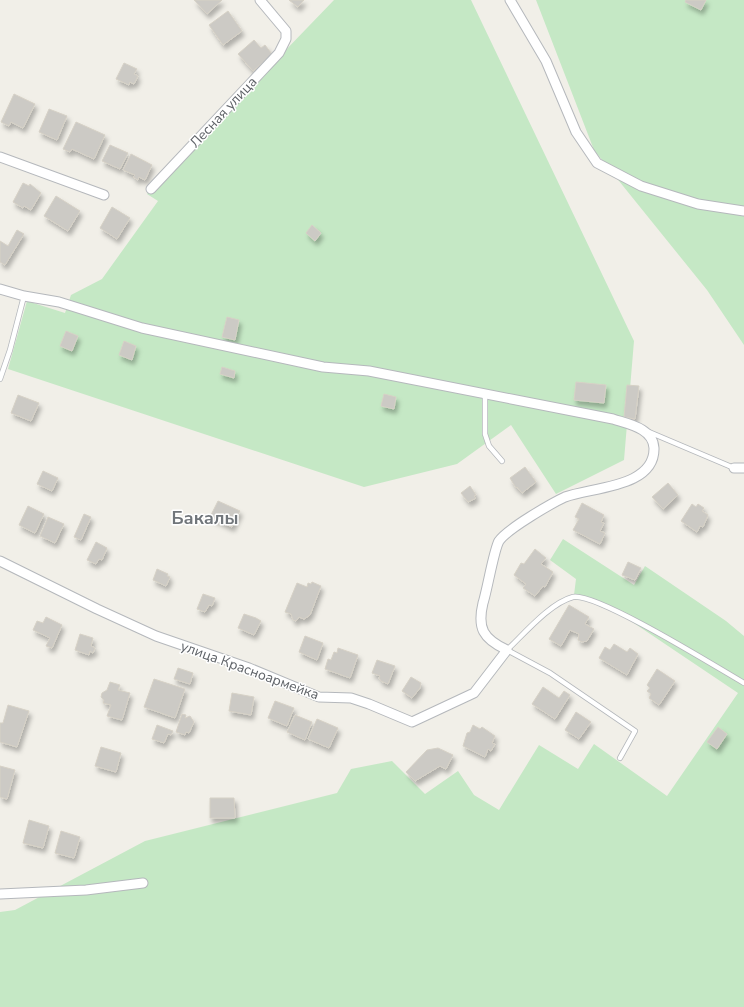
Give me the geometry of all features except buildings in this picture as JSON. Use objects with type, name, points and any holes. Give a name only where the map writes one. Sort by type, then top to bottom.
[{"type":"street","name":"Лесная улица","points":[[151,189],[279,53],[286,39],[286,30],[260,0]]},
{"type":"street","points":[[510,0],[546,61],[576,132],[597,163],[641,186],[698,204],[744,211]]},
{"type":"street","points":[[0,157],[104,195]]},
{"type":"street","points":[[0,289],[24,296],[59,302],[142,328],[323,367],[369,371],[613,419],[640,427],[651,438],[654,448],[653,459],[646,469],[620,484],[565,498],[512,529],[499,541],[479,618],[483,632],[494,644],[507,650]]},
{"type":"street","points":[[734,468],[744,468]]},
{"type":"street","name":"улица Красноармейка","points":[[0,561],[97,609],[156,636],[249,668],[319,697],[351,698],[412,722],[474,693],[507,650]]},
{"type":"street","points":[[0,894],[86,890],[144,883]]},
{"type":"lane","points":[[0,379],[10,350],[24,296]]},
{"type":"lane","points":[[485,394],[485,434],[489,446],[502,461]]},
{"type":"lane","points":[[640,427],[744,472]]},
{"type":"lane","points":[[620,758],[635,731],[550,673],[507,650],[561,601],[575,596],[610,607],[744,683]]},
{"type":"green space","points":[[334,0],[471,0],[634,341],[624,460],[556,494],[511,425],[457,464],[364,487],[8,369],[27,301],[65,313],[71,295],[102,279],[158,201],[147,194]]},
{"type":"green space","points":[[536,0],[744,0],[744,345],[707,290],[594,150]]},
{"type":"green space","points":[[563,539],[634,585],[645,566],[726,621],[744,636],[744,1007],[0,1007],[0,912],[15,910],[145,841],[337,793],[351,769],[392,761],[425,794],[458,771],[474,795],[499,810],[539,745],[578,769],[594,744],[667,796],[738,693],[610,607],[574,595],[576,579],[550,560]]},
{"type":"district","name":"Бакалы","points":[[205,518]]}]
